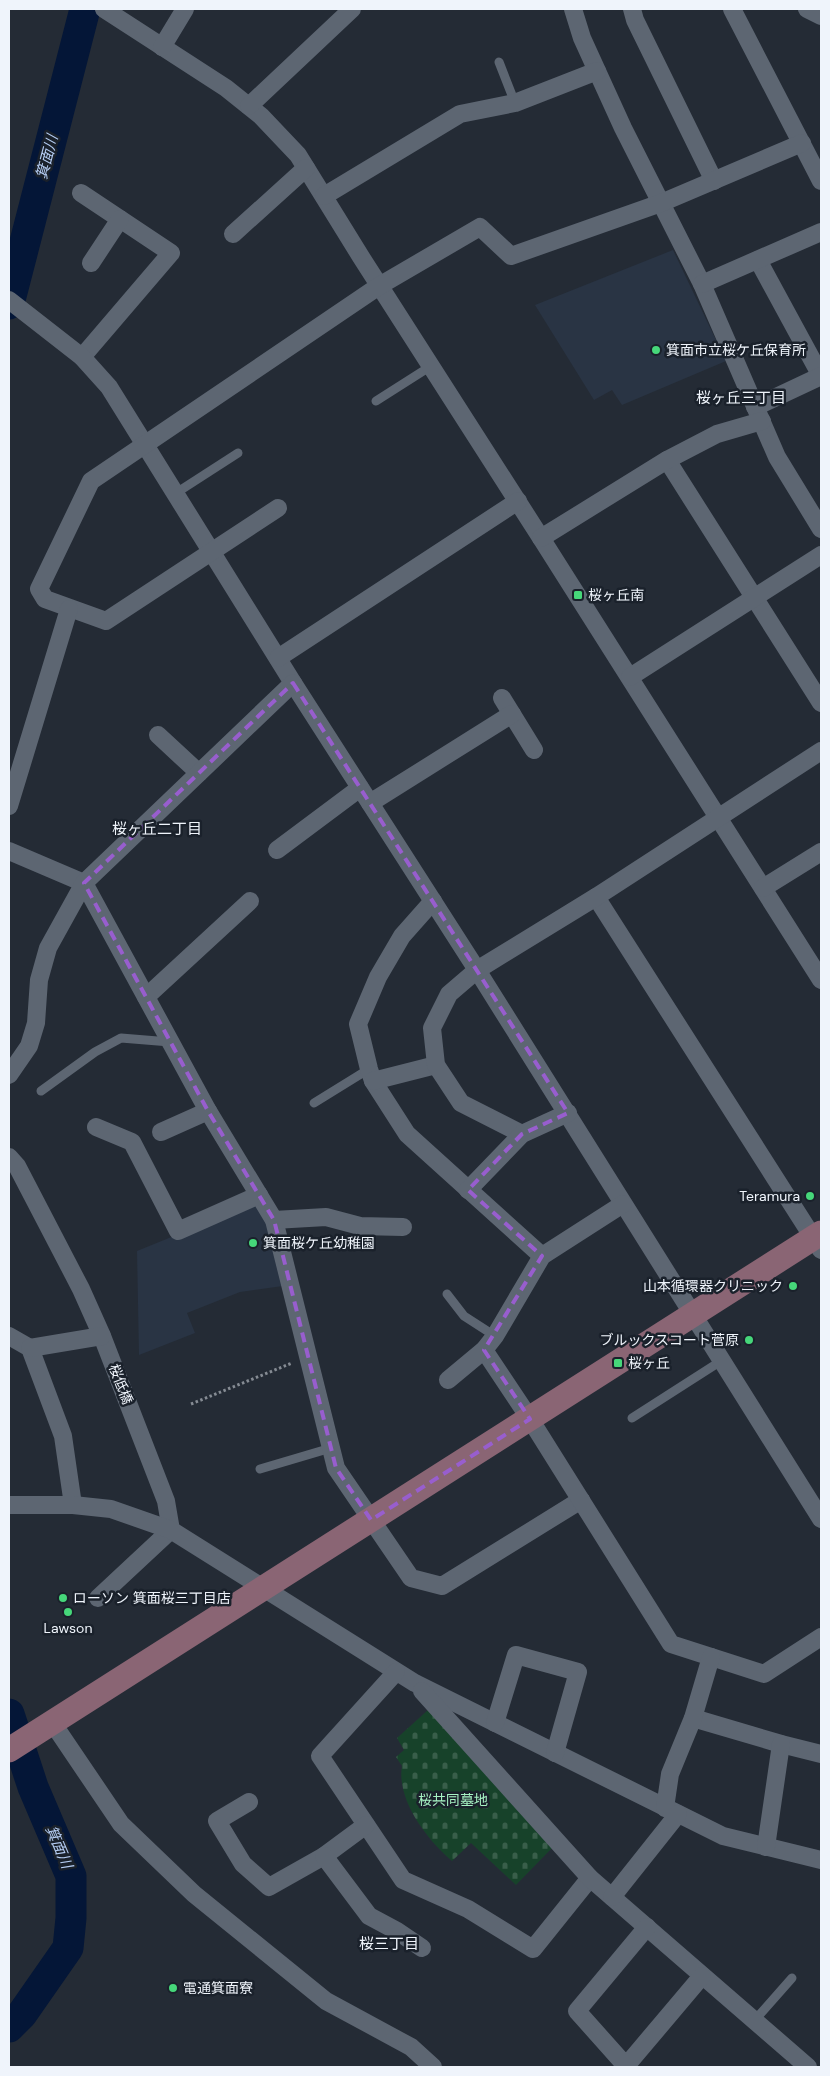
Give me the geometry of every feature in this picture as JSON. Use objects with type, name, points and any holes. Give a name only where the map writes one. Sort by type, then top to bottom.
[{"type":"street","points":[[104,9],[226,88],[262,116],[298,155],[379,286],[630,676],[821,980]]},
{"type":"street","points":[[162,47],[185,9]]},
{"type":"street","points":[[249,106],[352,9]]},
{"type":"street","points":[[573,9],[582,38],[597,71],[702,284],[777,457],[821,529]]},
{"type":"street","points":[[632,9],[635,20],[714,180]]},
{"type":"street","points":[[732,9],[821,181]]},
{"type":"street","points":[[807,9],[821,16]]},
{"type":"street","points":[[324,196],[460,114],[516,103],[597,71]]},
{"type":"street","points":[[278,508],[106,621],[45,599],[39,588],[90,480],[379,286],[480,227],[511,256],[661,203],[802,143]]},
{"type":"street","points":[[233,234],[306,168]]},
{"type":"street","points":[[81,193],[171,253],[82,357]]},
{"type":"street","points":[[91,263],[120,219]]},
{"type":"street","points":[[702,284],[821,232]]},
{"type":"street","points":[[542,538],[667,460],[759,414],[821,376],[758,260]]},
{"type":"street","points":[[9,300],[82,357],[109,386],[293,683],[568,1113],[692,1316],[821,1519]]},
{"type":"street","points":[[667,460],[821,703]]},
{"type":"street","points":[[278,658],[518,501]]},
{"type":"street","points":[[630,676],[821,555]]},
{"type":"street","points":[[9,806],[69,608]]},
{"type":"street","points":[[9,1075],[29,1046],[36,1023],[39,980],[48,948],[84,883],[293,683]]},
{"type":"street","points":[[502,698],[534,750]]},
{"type":"street","points":[[277,850],[365,795],[512,714]]},
{"type":"street","points":[[158,735],[199,773]]},
{"type":"street","points":[[522,1134],[461,1103],[436,1065],[432,1028],[449,994],[477,970],[596,897],[821,751]]},
{"type":"street","points":[[9,851],[84,883],[208,1111],[274,1220],[336,1468],[411,1578],[442,1586],[581,1500]]},
{"type":"street","points":[[763,888],[821,852]]},
{"type":"street","points":[[9,1750],[692,1316],[819,1240],[596,897]]},
{"type":"street","points":[[433,901],[402,936],[378,977],[358,1024],[371,1075],[407,1134],[542,1256]]},
{"type":"street","points":[[146,997],[250,902]]},
{"type":"street","points":[[371,1075],[436,1065]]},
{"type":"street","points":[[160,1132],[208,1111]]},
{"type":"street","points":[[468,1190],[522,1134],[568,1113]]},
{"type":"street","points":[[96,1127],[132,1142],[178,1231],[259,1195]]},
{"type":"street","name":"桜低橋","points":[[9,1157],[17,1166],[81,1288],[102,1336],[166,1502],[171,1530]]},
{"type":"street","points":[[448,1380],[484,1350],[495,1336],[542,1256],[623,1204]]},
{"type":"street","points":[[274,1220],[326,1217],[360,1226],[403,1227]]},
{"type":"street","points":[[9,1336],[30,1348],[102,1336]]},
{"type":"street","points":[[30,1348],[63,1436],[73,1505]]},
{"type":"street","points":[[484,1350],[530,1419],[671,1644],[764,1674],[821,1637]]},
{"type":"street","points":[[13,1505],[73,1505],[111,1509],[171,1530],[415,1683],[723,1836],[821,1860]]},
{"type":"street","points":[[98,1598],[171,1530]]},
{"type":"street","points":[[495,1723],[516,1655],[578,1672],[555,1753]]},
{"type":"street","points":[[612,1897],[671,1811],[670,1774],[693,1718],[712,1657]]},
{"type":"street","points":[[396,1672],[320,1756],[403,1880],[468,1909],[533,1949],[590,1878]]},
{"type":"street","points":[[415,1683],[590,1878],[806,2067]]},
{"type":"street","points":[[693,1718],[821,1754]]},
{"type":"street","points":[[52,1722],[121,1824],[194,1894],[326,2001],[411,2047],[433,2067]]},
{"type":"street","points":[[766,1847],[781,1744]]},
{"type":"street","points":[[249,1802],[217,1821],[243,1864],[269,1887],[324,1856],[366,1825]]},
{"type":"street","points":[[324,1856],[369,1916],[397,1931],[422,1948]]},
{"type":"street","points":[[648,1927],[577,2011],[626,2066],[702,1976]]},
{"type":"lane","points":[[499,62],[516,103]]},
{"type":"lane","points":[[376,402],[431,366]]},
{"type":"lane","points":[[176,493],[238,452]]},
{"type":"lane","points":[[41,1091],[95,1052],[121,1038],[133,1037],[170,1042]]},
{"type":"lane","points":[[314,1103],[371,1075]]},
{"type":"lane","points":[[447,1294],[464,1316],[495,1336]]},
{"type":"lane","points":[[632,1418],[721,1361]]},
{"type":"lane","points":[[260,1468],[330,1448]]},
{"type":"lane","points":[[754,2021],[792,1978]]},
{"type":"path","points":[[191,1404],[308,1356]]},
{"type":"highlighted area","points":[[293,683],[568,1113],[522,1134],[468,1190],[542,1256],[484,1350],[530,1419],[371,1520],[336,1468],[274,1220],[208,1111],[84,883]]},
{"type":"shaded area","points":[[673,250],[726,361],[622,405],[612,390],[594,400],[535,305]]},
{"type":"shaded area","points":[[258,1204],[271,1234],[283,1286],[240,1292],[187,1313],[195,1333],[139,1355],[137,1251]]},
{"type":"green space","name":"桜共同墓地","points":[[428,1710],[552,1848],[516,1885],[471,1843],[452,1861],[433,1842],[415,1818],[404,1792],[401,1779],[402,1766],[396,1757],[404,1750],[397,1738]]},
{"type":"waterway","name":"箕面川","points":[[9,304],[85,9]]},
{"type":"waterway","name":"箕面川","points":[[9,1714],[33,1787],[71,1876],[71,1918],[68,1948],[22,2014],[9,2027]]},
{"type":"place","name":"箕面市立桜ケ丘保育所","points":[[656,350]]},
{"type":"place","name":"桜ヶ丘南","points":[[578,595]]},
{"type":"place","name":"Teramura","points":[[810,1196]]},
{"type":"place","name":"箕面桜ケ丘幼稚園","points":[[253,1243]]},
{"type":"place","name":"山本循環器クリニック","points":[[793,1286]]},
{"type":"place","name":"ブルックスコート菅原","points":[[749,1340]]},
{"type":"place","name":"桜ヶ丘","points":[[618,1363]]},
{"type":"place","name":"ローソン 箕面桜三丁目店","points":[[63,1598]]},
{"type":"place","name":"Lawson","points":[[68,1612]]},
{"type":"place","name":"電通箕面寮","points":[[173,1988]]},
{"type":"district","name":"桜ヶ丘三丁目","points":[[741,398]]},
{"type":"district","name":"桜ヶ丘二丁目","points":[[157,829]]},
{"type":"district","name":"桜三丁目","points":[[389,1944]]}]
